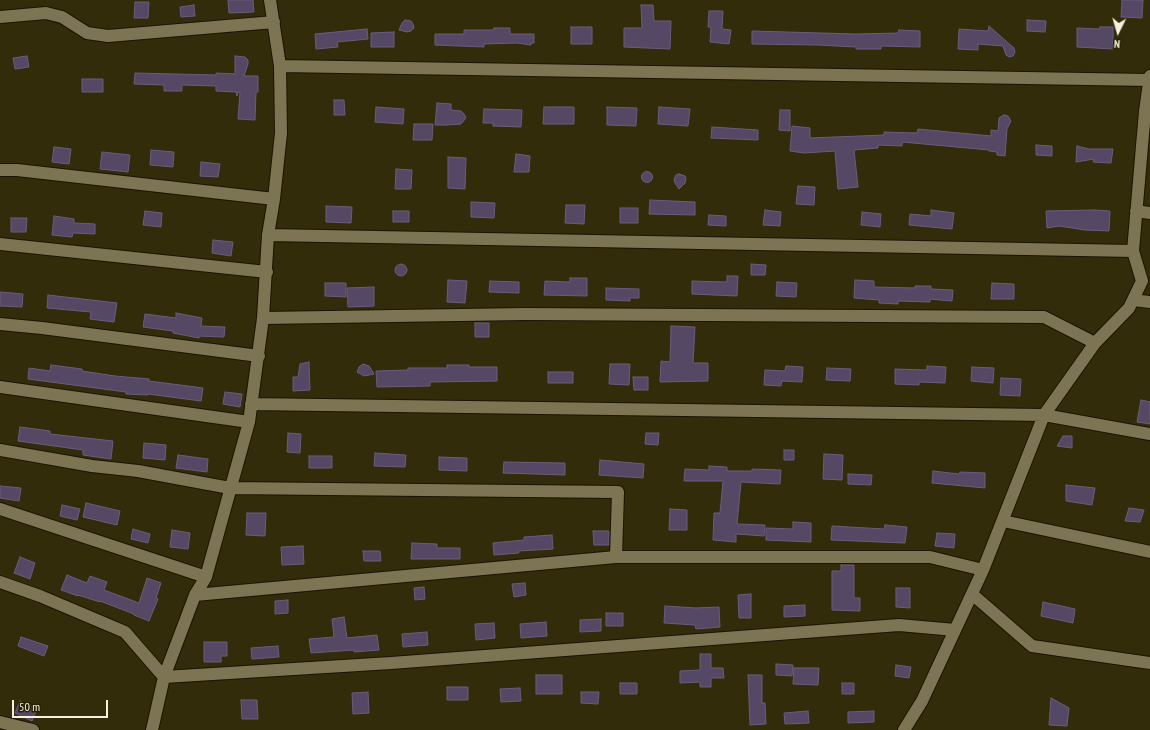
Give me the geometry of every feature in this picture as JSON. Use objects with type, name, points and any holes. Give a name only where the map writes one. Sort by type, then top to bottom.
[{"type":"street","points":[[152,730],[164,677],[195,595],[206,577],[248,422],[259,356],[267,272],[268,235],[274,199],[281,133],[280,66],[270,0]]},
{"type":"street","points":[[0,17],[46,13],[62,17],[87,33],[108,36],[274,22]]},
{"type":"street","points":[[280,66],[1150,80]]},
{"type":"street","points":[[904,730],[922,701],[983,570],[1044,415],[1095,343],[1129,308],[1142,281],[1133,251],[1136,210],[1148,111],[1150,76]]},
{"type":"street","points":[[0,170],[17,170],[274,199]]},
{"type":"street","points":[[1136,210],[1150,213]]},
{"type":"street","points":[[268,235],[1133,251]]},
{"type":"street","points":[[0,244],[267,272]]},
{"type":"street","points":[[1133,300],[1150,302]]},
{"type":"street","points":[[263,318],[525,314],[1044,317],[1095,343]]},
{"type":"street","points":[[0,324],[259,356]]},
{"type":"street","points":[[0,387],[248,422]]},
{"type":"street","points":[[251,404],[1044,415],[1150,434]]},
{"type":"street","points":[[0,450],[92,466],[138,471],[230,488],[618,492],[616,557]]},
{"type":"street","points":[[0,509],[206,577]]},
{"type":"street","points":[[1003,521],[1150,552]]},
{"type":"street","points":[[195,595],[616,557],[930,557],[983,570]]},
{"type":"street","points":[[0,582],[40,596],[125,632],[164,677]]},
{"type":"street","points":[[972,594],[1032,646],[1150,663]]},
{"type":"street","points":[[164,677],[391,663],[899,625],[955,630]]},
{"type":"street","points":[[0,722],[33,730]]},
{"type":"building","points":[[228,0],[253,0],[254,12],[229,13]]},
{"type":"building","points":[[1122,0],[1143,0],[1142,18],[1121,17]]},
{"type":"building","points":[[135,2],[149,2],[148,18],[134,18]]},
{"type":"building","points":[[194,5],[195,16],[181,17],[180,7]]},
{"type":"building","points":[[641,5],[653,5],[654,21],[671,21],[670,49],[624,47],[624,28],[642,28]]},
{"type":"building","points":[[709,11],[723,11],[722,29],[731,30],[729,44],[710,42],[711,27],[708,27]]},
{"type":"building","points":[[405,20],[411,21],[413,24],[414,28],[411,31],[407,32],[399,30]]},
{"type":"building","points":[[1027,20],[1046,21],[1045,32],[1027,31]]},
{"type":"building","points":[[989,26],[1014,48],[1015,52],[1013,56],[1009,57],[1006,55],[1003,46],[978,44],[978,50],[958,49],[959,29],[988,31]]},
{"type":"building","points":[[571,27],[592,27],[592,44],[571,44]]},
{"type":"building","points":[[1100,27],[1113,27],[1113,49],[1077,47],[1077,28],[1100,29]]},
{"type":"building","points":[[494,28],[510,28],[510,34],[534,34],[534,43],[531,43],[531,45],[517,43],[484,44],[484,47],[435,45],[435,34],[464,34],[464,30],[494,30]]},
{"type":"building","points":[[367,29],[368,39],[337,42],[338,47],[316,49],[315,34]]},
{"type":"building","points":[[899,30],[920,31],[920,47],[881,46],[881,49],[856,49],[856,47],[818,45],[752,44],[752,31],[856,34],[898,33]]},
{"type":"building","points":[[394,32],[394,47],[371,47],[371,33]]},
{"type":"building","points":[[27,56],[29,67],[15,69],[13,58]]},
{"type":"building","points":[[235,56],[245,57],[248,60],[244,76],[258,76],[255,120],[238,119],[240,92],[238,92],[237,96],[236,92],[216,91],[216,86],[182,85],[182,91],[164,91],[164,85],[134,84],[135,73],[235,74]]},
{"type":"building","points":[[82,79],[103,79],[103,92],[82,92]]},
{"type":"building","points":[[334,100],[344,100],[345,115],[334,115]]},
{"type":"building","points":[[437,103],[451,104],[451,110],[461,111],[466,118],[461,124],[435,125]]},
{"type":"building","points":[[376,107],[404,109],[403,124],[375,122]]},
{"type":"building","points":[[544,107],[574,107],[574,124],[543,124]]},
{"type":"building","points":[[607,107],[637,108],[636,126],[607,125]]},
{"type":"building","points":[[659,107],[690,109],[688,126],[658,124]]},
{"type":"building","points":[[484,109],[522,110],[521,127],[493,126],[493,123],[483,123]]},
{"type":"building","points":[[780,110],[790,110],[790,131],[779,130]]},
{"type":"building","points":[[1004,115],[1008,116],[1011,121],[1007,129],[1005,156],[997,155],[997,152],[989,150],[902,142],[902,146],[878,145],[878,148],[854,150],[858,187],[838,189],[835,151],[804,153],[790,151],[792,126],[810,128],[810,138],[884,135],[884,132],[917,133],[918,129],[991,136],[991,130],[998,131],[999,118]]},
{"type":"building","points":[[414,124],[433,124],[432,140],[413,140]]},
{"type":"building","points":[[712,127],[758,130],[758,140],[711,138]]},
{"type":"building","points":[[1036,145],[1052,146],[1052,156],[1036,155]]},
{"type":"building","points":[[1077,146],[1089,149],[1113,149],[1111,163],[1093,162],[1094,159],[1076,162]]},
{"type":"building","points":[[54,147],[71,149],[69,164],[52,162]]},
{"type":"building","points":[[151,150],[174,152],[173,167],[150,165]]},
{"type":"building","points":[[102,152],[130,155],[128,172],[100,169]]},
{"type":"building","points":[[516,154],[530,156],[529,172],[514,172]]},
{"type":"building","points":[[448,157],[466,158],[465,189],[448,188]]},
{"type":"building","points":[[201,162],[220,164],[218,177],[200,176]]},
{"type":"building","points":[[396,169],[412,170],[411,189],[395,189]]},
{"type":"building","points":[[647,171],[651,173],[653,177],[651,181],[647,183],[643,181],[641,177],[643,173]]},
{"type":"building","points":[[679,174],[685,176],[686,179],[685,183],[679,189],[674,179],[676,175]]},
{"type":"building","points":[[798,186],[815,187],[814,205],[796,204]]},
{"type":"building","points":[[650,200],[695,202],[695,215],[649,214]]},
{"type":"building","points":[[471,202],[495,203],[494,218],[471,217]]},
{"type":"building","points":[[566,205],[585,205],[584,224],[565,223]]},
{"type":"building","points":[[326,206],[352,207],[351,223],[326,222]]},
{"type":"building","points":[[620,208],[638,208],[638,223],[620,223]]},
{"type":"building","points":[[765,210],[781,212],[780,226],[763,225]]},
{"type":"building","points":[[931,210],[954,213],[952,229],[909,225],[910,214],[931,216]]},
{"type":"building","points":[[145,211],[162,213],[161,227],[143,225]]},
{"type":"building","points":[[393,211],[409,211],[409,222],[393,222]]},
{"type":"building","points":[[1046,211],[1110,211],[1109,231],[1085,230],[1059,226],[1047,228]]},
{"type":"building","points":[[862,212],[881,214],[880,227],[861,225]]},
{"type":"building","points":[[709,215],[726,216],[726,226],[708,225]]},
{"type":"building","points":[[54,216],[74,219],[74,223],[95,224],[95,234],[73,233],[72,237],[52,235]]},
{"type":"building","points":[[11,218],[27,218],[26,232],[11,232]]},
{"type":"building","points":[[213,240],[233,242],[231,256],[212,253]]},
{"type":"building","points":[[401,264],[405,266],[407,270],[405,274],[401,276],[397,274],[395,270],[397,266]]},
{"type":"building","points":[[751,264],[766,265],[765,275],[751,275]]},
{"type":"building","points":[[727,276],[738,276],[737,296],[692,294],[692,281],[727,282]]},
{"type":"building","points":[[570,278],[587,278],[587,296],[544,295],[545,281],[570,282]]},
{"type":"building","points":[[448,280],[467,281],[465,303],[447,302]]},
{"type":"building","points":[[855,280],[874,281],[874,287],[915,288],[915,286],[931,286],[931,289],[953,290],[952,301],[930,299],[930,302],[898,301],[898,304],[879,303],[879,300],[854,298]]},
{"type":"building","points":[[490,281],[519,282],[519,293],[489,292]]},
{"type":"building","points":[[777,282],[797,283],[796,297],[776,296]]},
{"type":"building","points":[[325,283],[346,283],[346,297],[325,296]]},
{"type":"building","points":[[992,283],[1014,284],[1014,299],[991,299]]},
{"type":"building","points":[[374,287],[374,306],[348,307],[347,288]]},
{"type":"building","points":[[606,288],[639,289],[639,298],[630,298],[630,301],[606,300]]},
{"type":"building","points":[[0,292],[23,294],[22,307],[0,306]]},
{"type":"building","points":[[48,295],[117,303],[114,322],[90,319],[91,312],[47,308]]},
{"type":"building","points":[[176,313],[202,318],[201,326],[225,327],[224,337],[199,336],[199,338],[173,333],[173,331],[143,327],[145,314],[176,318]]},
{"type":"building","points":[[475,323],[489,323],[489,337],[475,337]]},
{"type":"building","points":[[671,326],[695,327],[693,363],[708,363],[708,381],[660,382],[661,361],[670,362]]},
{"type":"building","points":[[309,362],[310,390],[293,391],[293,377],[298,377],[300,364]]},
{"type":"building","points":[[363,364],[369,366],[374,374],[364,376],[357,372],[359,367]]},
{"type":"building","points":[[610,364],[630,364],[629,385],[609,384]]},
{"type":"building","points":[[51,365],[82,369],[82,371],[115,376],[149,379],[149,381],[203,388],[201,401],[148,394],[126,394],[126,392],[28,379],[29,368],[50,371]]},
{"type":"building","points":[[447,365],[497,367],[497,381],[430,382],[430,386],[377,387],[376,371],[408,370],[408,368],[447,368]]},
{"type":"building","points":[[786,366],[803,367],[802,382],[782,381],[781,386],[764,385],[765,370],[785,371]]},
{"type":"building","points":[[927,366],[946,367],[945,383],[919,382],[919,385],[895,384],[895,369],[927,370]]},
{"type":"building","points":[[972,367],[994,368],[993,383],[971,381]]},
{"type":"building","points":[[827,368],[851,369],[850,381],[826,380]]},
{"type":"building","points":[[548,372],[573,372],[573,383],[548,383]]},
{"type":"building","points":[[633,377],[648,377],[648,390],[634,390]]},
{"type":"building","points":[[1001,378],[1021,379],[1020,396],[1000,395]]},
{"type":"building","points":[[225,392],[242,394],[240,407],[223,404]]},
{"type":"building","points":[[1141,400],[1150,402],[1150,424],[1137,422]]},
{"type":"building","points":[[20,427],[50,431],[50,434],[113,441],[111,459],[83,455],[83,450],[18,441]]},
{"type":"building","points":[[288,433],[301,434],[300,453],[287,452]]},
{"type":"building","points":[[646,433],[659,433],[658,445],[645,444]]},
{"type":"building","points":[[1063,436],[1072,436],[1072,448],[1057,446]]},
{"type":"building","points":[[144,443],[166,445],[165,460],[143,458]]},
{"type":"building","points":[[784,450],[794,450],[794,460],[784,460]]},
{"type":"building","points":[[375,453],[406,455],[405,467],[374,466]]},
{"type":"building","points":[[824,454],[843,455],[842,480],[823,479]]},
{"type":"building","points":[[178,455],[208,459],[207,472],[176,468]]},
{"type":"building","points":[[309,456],[332,456],[332,468],[309,468]]},
{"type":"building","points":[[439,457],[467,458],[467,471],[439,470]]},
{"type":"building","points":[[600,460],[644,464],[643,478],[599,475]]},
{"type":"building","points":[[504,462],[565,463],[565,475],[503,473]]},
{"type":"building","points":[[709,466],[727,467],[727,471],[752,471],[752,469],[781,470],[780,484],[741,482],[737,524],[765,525],[764,536],[736,534],[736,542],[713,540],[714,513],[720,513],[723,481],[684,481],[685,469],[709,470]]},
{"type":"building","points":[[933,471],[959,474],[960,472],[985,473],[985,488],[932,483]]},
{"type":"building","points":[[848,474],[872,475],[871,485],[848,484]]},
{"type":"building","points":[[1066,485],[1095,488],[1092,505],[1066,501]]},
{"type":"building","points":[[0,486],[21,488],[19,501],[0,498]]},
{"type":"building","points":[[86,503],[120,511],[117,525],[83,517]]},
{"type":"building","points":[[62,505],[80,509],[77,520],[60,516]]},
{"type":"building","points":[[1129,508],[1144,510],[1140,522],[1125,521]]},
{"type":"building","points":[[670,509],[687,510],[687,530],[669,530]]},
{"type":"building","points":[[247,513],[266,513],[265,536],[246,535]]},
{"type":"building","points":[[793,522],[811,523],[811,542],[766,540],[766,528],[793,529]]},
{"type":"building","points":[[885,525],[907,527],[905,543],[831,540],[832,526],[884,529]]},
{"type":"building","points":[[133,529],[150,534],[148,543],[131,539]]},
{"type":"building","points":[[172,530],[190,533],[188,549],[170,547]]},
{"type":"building","points":[[593,531],[609,531],[609,545],[594,545]]},
{"type":"building","points":[[937,533],[955,534],[954,548],[935,546]]},
{"type":"building","points":[[552,535],[553,549],[518,551],[519,553],[494,555],[493,543],[524,540],[524,537]]},
{"type":"building","points":[[412,543],[437,544],[437,548],[460,548],[460,559],[411,559]]},
{"type":"building","points":[[303,546],[304,564],[282,565],[281,547]]},
{"type":"building","points":[[363,551],[380,551],[381,561],[364,561]]},
{"type":"building","points":[[20,557],[35,563],[30,579],[14,573]]},
{"type":"building","points":[[841,565],[854,565],[854,598],[860,598],[860,611],[832,610],[832,571],[841,571]]},
{"type":"building","points":[[67,575],[87,583],[90,576],[107,582],[104,590],[139,603],[147,578],[161,583],[156,598],[158,599],[149,621],[100,601],[61,590]]},
{"type":"building","points":[[525,583],[526,595],[514,597],[512,584]]},
{"type":"building","points":[[424,587],[425,599],[415,600],[414,588]]},
{"type":"building","points":[[896,588],[910,588],[910,608],[896,607]]},
{"type":"building","points":[[751,594],[751,618],[739,618],[738,595]]},
{"type":"building","points":[[288,600],[288,613],[275,614],[275,601]]},
{"type":"building","points":[[1043,602],[1075,609],[1073,623],[1041,616]]},
{"type":"building","points":[[805,605],[805,616],[784,617],[784,606]]},
{"type":"building","points":[[665,606],[696,608],[719,607],[720,627],[696,629],[695,625],[664,623]]},
{"type":"building","points":[[606,613],[623,613],[623,626],[606,626]]},
{"type":"building","points":[[344,617],[347,638],[377,635],[379,650],[311,653],[309,639],[334,637],[332,619]]},
{"type":"building","points":[[601,619],[601,631],[580,632],[580,620]]},
{"type":"building","points":[[546,622],[547,636],[521,638],[520,624]]},
{"type":"building","points":[[494,623],[495,638],[476,640],[475,624]]},
{"type":"building","points":[[427,632],[428,645],[403,647],[402,634]]},
{"type":"building","points":[[21,637],[48,646],[44,656],[18,646]]},
{"type":"building","points":[[204,642],[227,642],[227,656],[221,656],[221,662],[204,662]]},
{"type":"building","points":[[278,646],[279,657],[252,659],[251,648]]},
{"type":"building","points":[[700,654],[711,654],[711,668],[723,668],[724,678],[711,678],[711,687],[700,687],[700,682],[680,683],[680,671],[700,670]]},
{"type":"building","points":[[776,664],[793,665],[792,676],[776,675]]},
{"type":"building","points":[[896,665],[911,667],[909,678],[895,676]]},
{"type":"building","points":[[794,668],[819,668],[818,685],[793,684]]},
{"type":"building","points":[[536,675],[562,675],[562,694],[536,694]]},
{"type":"building","points":[[748,675],[762,675],[762,703],[765,703],[766,724],[750,725]]},
{"type":"building","points":[[620,683],[637,683],[637,694],[620,694]]},
{"type":"building","points":[[842,683],[854,683],[854,694],[842,694]]},
{"type":"building","points":[[447,687],[468,687],[468,700],[447,700]]},
{"type":"building","points":[[520,688],[521,701],[501,702],[500,689]]},
{"type":"building","points":[[368,692],[369,713],[353,714],[352,693]]},
{"type":"building","points":[[581,692],[599,692],[598,704],[581,703]]},
{"type":"building","points":[[1051,698],[1069,708],[1067,726],[1049,725]]},
{"type":"building","points":[[241,700],[257,700],[258,719],[242,719]]},
{"type":"building","points":[[20,701],[37,709],[32,721],[15,713]]},
{"type":"building","points":[[808,711],[809,723],[785,724],[784,713]]},
{"type":"building","points":[[874,711],[874,722],[848,723],[848,712]]}]
